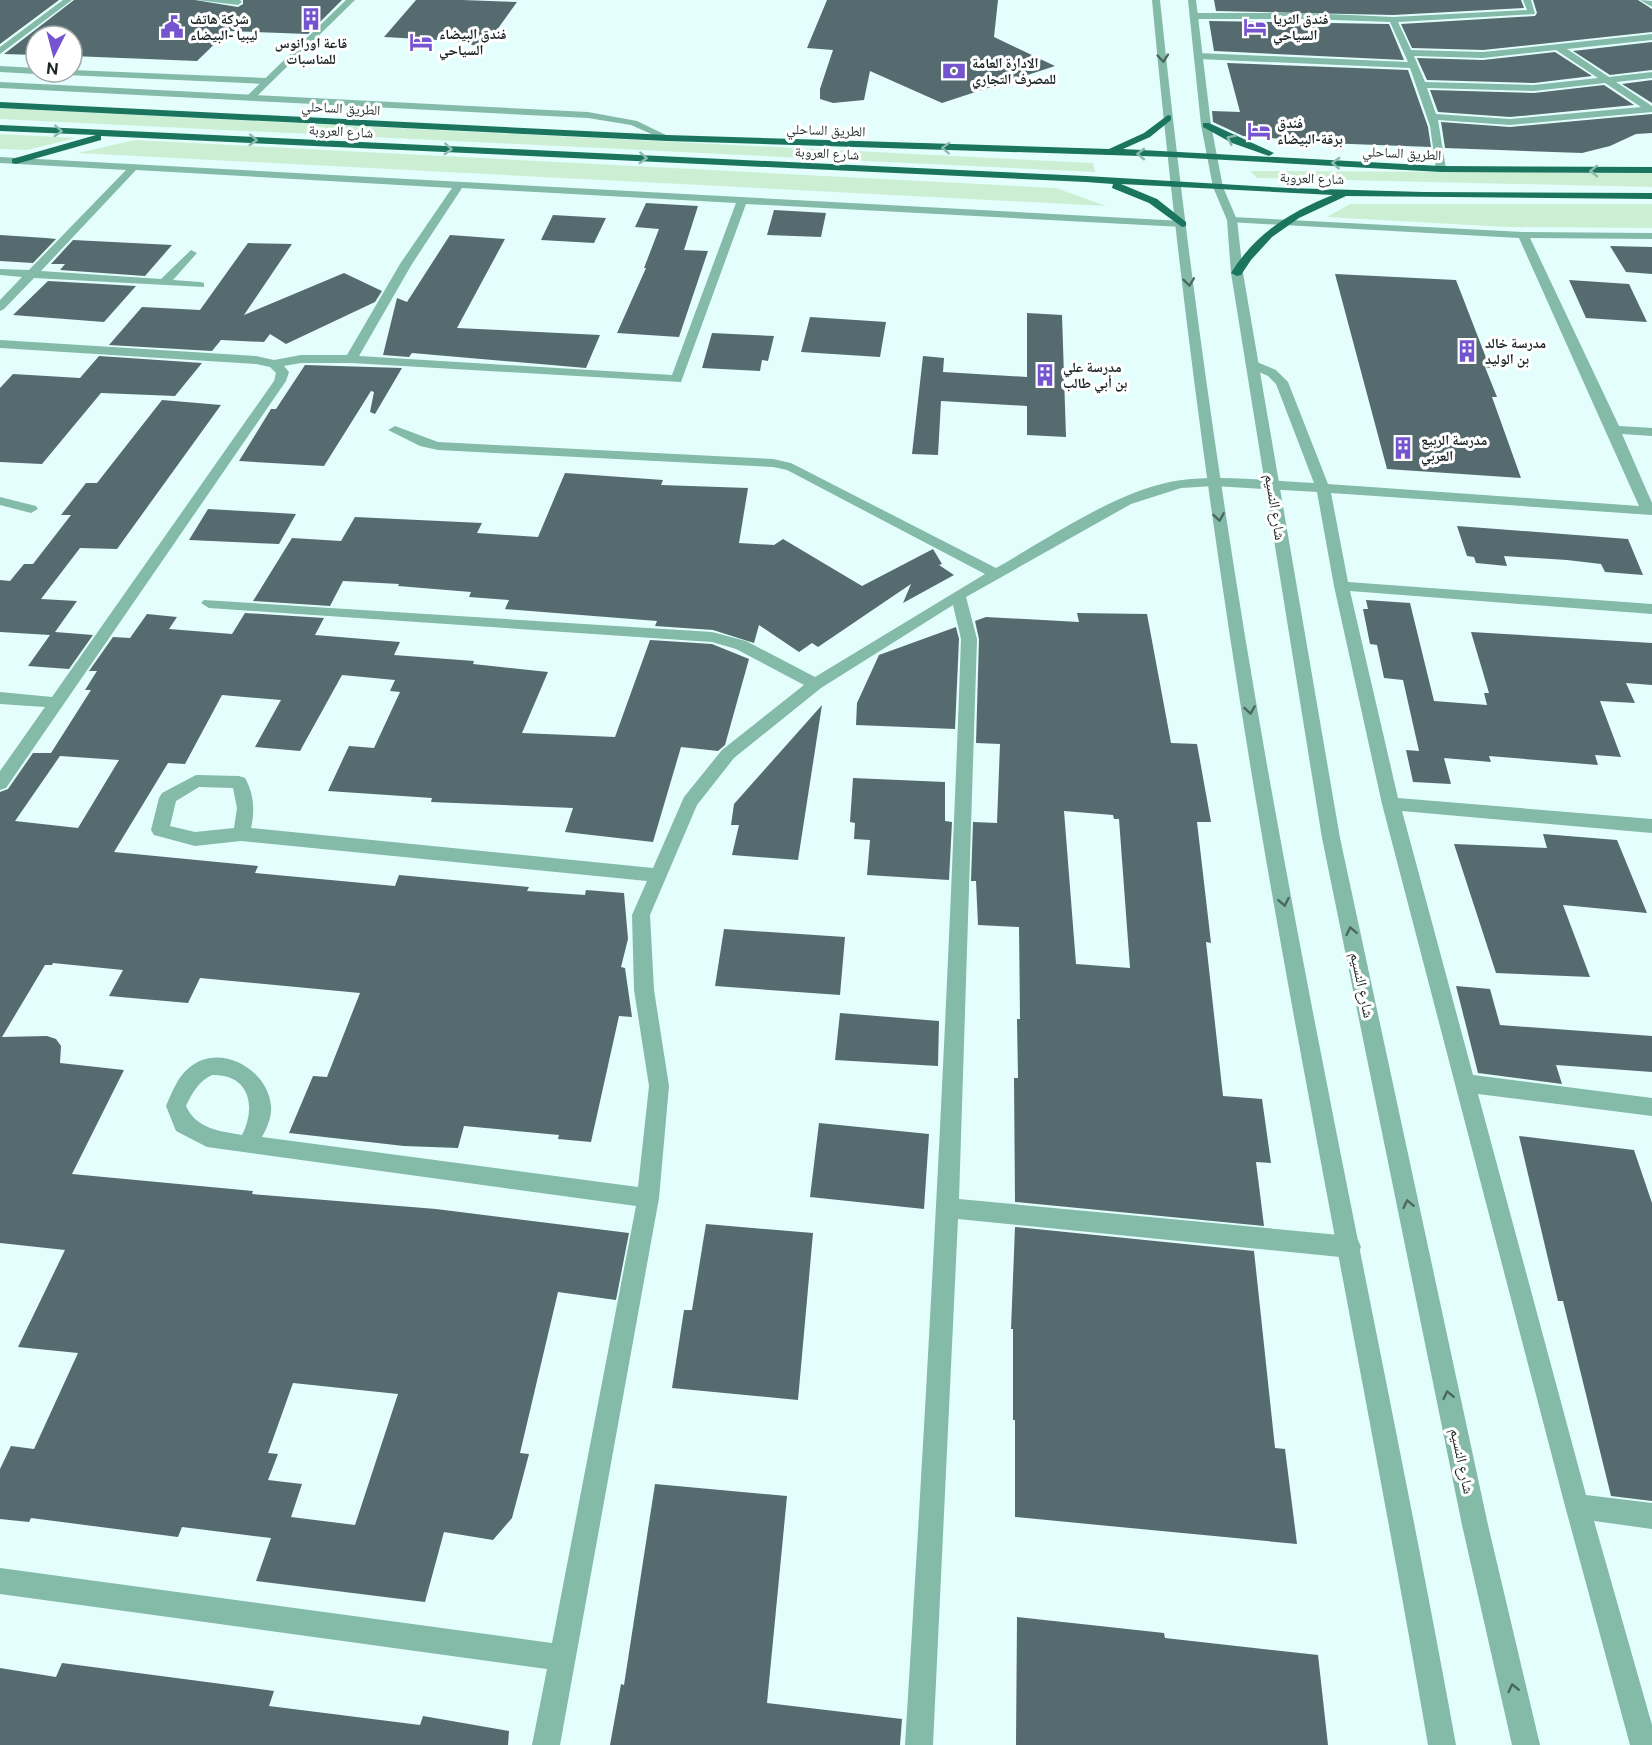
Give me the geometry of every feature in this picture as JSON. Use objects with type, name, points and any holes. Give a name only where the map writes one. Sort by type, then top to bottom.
[{"type":"highway","name":"الطريق الساحلي","points":[[0,105],[667,138],[1100,154],[1172,154],[1441,169],[1529,172],[1652,170]]},
{"type":"highway","points":[[1100,154],[1132,143],[1168,118]]},
{"type":"highway","points":[[1206,125],[1254,149],[1297,160]]},
{"type":"highway","name":"شارع العروبة","points":[[0,128],[1086,178],[1350,193],[1652,196]]},
{"type":"highway","points":[[16,161],[113,134]]},
{"type":"highway","points":[[1086,178],[1133,192],[1162,206],[1182,224]]},
{"type":"highway","points":[[1237,273],[1259,242],[1285,222],[1350,193]]},
{"type":"street","points":[[0,51],[68,0]]},
{"type":"street","points":[[201,0],[238,2]]},
{"type":"street","points":[[251,97],[351,0]]},
{"type":"street","points":[[1156,0],[1172,154],[1214,482],[1271,836],[1401,1512],[1442,1745]]},
{"type":"street","name":"شارع النسيم","points":[[1192,0],[1206,125],[1218,187],[1232,220],[1237,273],[1271,486],[1331,838],[1475,1526],[1526,1745]]},
{"type":"street","points":[[1193,16],[1307,16],[1393,20],[1524,14],[1532,12],[1527,0]]},
{"type":"street","points":[[1644,0],[1652,4]]},
{"type":"street","points":[[1393,20],[1421,85],[1441,151],[1441,169]]},
{"type":"street","points":[[1408,53],[1483,55],[1652,37]]},
{"type":"street","points":[[1558,47],[1651,109]]},
{"type":"street","points":[[1198,56],[1414,65]]},
{"type":"street","points":[[0,69],[24,70]]},
{"type":"street","points":[[84,73],[266,81]]},
{"type":"street","points":[[1421,85],[1514,89],[1652,75]]},
{"type":"street","points":[[0,85],[588,116],[634,123],[667,138]]},
{"type":"street","points":[[1430,117],[1510,122],[1651,109]]},
{"type":"street","points":[[0,160],[1182,224]]},
{"type":"street","points":[[0,307],[134,167]]},
{"type":"street","points":[[351,359],[406,264],[458,186]]},
{"type":"street","points":[[0,344],[256,360],[274,364],[301,359],[351,359],[677,379],[742,200]]},
{"type":"street","points":[[1232,220],[1523,235],[1652,236]]},
{"type":"street","points":[[546,1745],[648,1197],[659,1086],[644,990],[641,915],[690,802],[728,754],[816,684],[958,595],[1126,501],[1180,484],[1214,482],[1323,488],[1650,511],[1523,235]]},
{"type":"street","points":[[165,282],[191,253]]},
{"type":"street","points":[[0,272],[200,285]]},
{"type":"street","points":[[0,784],[280,381],[283,372],[274,364]]},
{"type":"street","points":[[1252,364],[1272,373],[1282,382],[1323,488],[1341,585],[1391,804],[1577,1506],[1644,1745]]},
{"type":"street","points":[[395,430],[425,444],[438,446],[773,464],[791,467],[996,573]]},
{"type":"street","points":[[1614,430],[1652,432]]},
{"type":"street","points":[[0,501],[31,509]]},
{"type":"street","points":[[1341,585],[1652,609]]},
{"type":"street","points":[[919,1745],[947,1208],[969,639],[958,595]]},
{"type":"street","points":[[209,603],[712,637],[741,645],[816,684]]},
{"type":"street","points":[[0,698],[58,703]]},
{"type":"street","points":[[241,834],[247,814],[246,800],[239,782],[196,780],[168,798],[160,830],[195,839],[241,834],[657,875]]},
{"type":"street","points":[[1391,804],[1652,826]]},
{"type":"street","points":[[1464,1083],[1652,1107]]},
{"type":"street","points":[[248,1145],[648,1197]]},
{"type":"street","points":[[947,1208],[1350,1247]]},
{"type":"street","points":[[1577,1506],[1652,1516]]},
{"type":"street","points":[[0,1581],[561,1658]]},
{"type":"green space","points":[[0,108],[1093,163],[1095,172],[0,119]]},
{"type":"green space","points":[[0,134],[76,138],[27,150],[0,149]]},
{"type":"green space","points":[[135,140],[1056,188],[1106,206],[78,153]]},
{"type":"green space","points":[[1250,171],[1652,173],[1652,187],[1257,178]]},
{"type":"green space","points":[[1350,204],[1652,204],[1652,228],[1507,227],[1327,217]]},
{"type":"building","points":[[0,0],[59,0],[24,24],[0,44]]},
{"type":"building","points":[[74,0],[195,0],[238,7],[243,4],[243,0],[342,0],[308,34],[228,31],[197,61],[84,56],[84,24],[43,24]]},
{"type":"building","points":[[416,0],[517,2],[484,48],[457,41],[384,37]]},
{"type":"building","points":[[827,0],[998,0],[994,37],[1055,66],[942,103],[870,71],[864,100],[833,103],[820,99],[820,89],[833,50],[807,48]]},
{"type":"building","points":[[1214,0],[1521,0],[1524,8],[1393,15],[1216,11]]},
{"type":"building","points":[[1533,0],[1638,0],[1652,9],[1652,32],[1483,50],[1412,48],[1401,24],[1535,16],[1537,13]]},
{"type":"building","points":[[1209,21],[1389,24],[1404,60],[1214,51]]},
{"type":"building","points":[[24,39],[24,55],[4,54]]},
{"type":"building","points":[[1652,42],[1652,70],[1610,75],[1573,51]]},
{"type":"building","points":[[1555,52],[1592,76],[1534,83],[1427,80],[1417,58],[1483,60]]},
{"type":"building","points":[[1227,63],[1408,70],[1428,127],[1431,147],[1297,142],[1296,140],[1243,136],[1213,122],[1212,111],[1240,112]]},
{"type":"building","points":[[1652,80],[1652,103],[1622,84]]},
{"type":"building","points":[[1604,85],[1634,105],[1510,117],[1438,112],[1430,90],[1534,93]]},
{"type":"building","points":[[1652,114],[1652,133],[1636,134],[1610,146],[1582,153],[1445,148],[1441,122],[1510,127]]},
{"type":"building","points":[[646,203],[698,206],[684,250],[708,251],[679,337],[617,333],[646,268],[644,268],[659,229],[635,227]]},
{"type":"building","points":[[774,210],[826,213],[821,237],[767,235]]},
{"type":"building","points":[[553,215],[606,218],[594,243],[541,240]]},
{"type":"building","points":[[0,235],[56,239],[33,263],[0,261]]},
{"type":"building","points":[[450,235],[505,239],[457,328],[600,335],[586,368],[412,353],[409,357],[383,355],[397,298],[407,302]]},
{"type":"building","points":[[73,240],[172,245],[145,276],[60,270],[65,264],[51,264]]},
{"type":"building","points":[[248,243],[292,244],[244,315],[344,273],[382,291],[375,302],[286,344],[270,334],[264,342],[221,340],[212,351],[109,345],[142,307],[200,310]]},
{"type":"building","points":[[1610,246],[1652,247],[1652,274],[1626,272]]},
{"type":"building","points":[[1335,274],[1456,280],[1490,368],[1485,367],[1497,397],[1492,397],[1521,478],[1387,469]]},
{"type":"building","points":[[1569,280],[1629,284],[1647,322],[1586,318]]},
{"type":"building","points":[[48,281],[136,286],[104,322],[13,315]]},
{"type":"building","points":[[1027,313],[1062,315],[1066,437],[1027,435],[1027,406],[941,401],[938,455],[912,454],[923,356],[944,358],[943,372],[1027,377]]},
{"type":"building","points":[[810,317],[886,322],[880,357],[801,352]]},
{"type":"building","points":[[712,333],[774,336],[768,361],[762,360],[760,371],[702,368]]},
{"type":"building","points":[[99,356],[202,363],[175,396],[101,393],[42,464],[0,462],[0,388],[13,374],[80,378]]},
{"type":"building","points":[[305,365],[402,368],[375,414],[370,412],[374,392],[371,391],[324,466],[239,461],[271,409],[276,409]]},
{"type":"building","points":[[162,400],[221,405],[117,549],[80,548],[41,599],[77,601],[55,632],[93,635],[69,669],[28,666],[50,635],[0,632],[0,580],[10,581],[24,564],[33,564],[71,515],[61,515],[86,483],[97,483]]},
{"type":"building","points":[[565,473],[663,480],[661,485],[748,488],[739,543],[774,545],[783,539],[862,586],[933,549],[942,564],[939,565],[954,575],[903,603],[911,584],[818,647],[812,643],[799,652],[759,625],[754,643],[713,630],[655,626],[657,621],[505,609],[509,600],[469,597],[471,592],[398,586],[399,584],[343,581],[330,606],[253,601],[292,538],[341,541],[355,517],[482,523],[477,533],[538,537]]},
{"type":"building","points":[[208,509],[296,514],[279,544],[189,540]]},
{"type":"building","points":[[1457,526],[1628,539],[1643,575],[1605,572],[1601,564],[1567,560],[1504,556],[1507,566],[1476,563],[1474,557],[1467,556]]},
{"type":"building","points":[[1366,600],[1410,603],[1434,701],[1487,705],[1484,693],[1489,693],[1471,632],[1652,643],[1652,685],[1626,683],[1635,703],[1600,701],[1621,757],[1595,755],[1598,765],[1489,756],[1491,762],[1444,758],[1451,784],[1413,782],[1406,750],[1419,751],[1403,680],[1384,678],[1377,645],[1370,644],[1363,609],[1368,609]]},
{"type":"building","points":[[245,613],[324,618],[315,635],[400,642],[394,655],[474,661],[473,664],[548,672],[522,733],[615,737],[650,640],[712,644],[749,659],[725,745],[718,751],[681,747],[653,842],[565,832],[573,808],[431,802],[432,798],[328,791],[349,746],[374,748],[400,692],[390,691],[395,680],[342,675],[300,751],[255,747],[281,700],[222,695],[185,764],[168,763],[114,852],[258,866],[255,873],[395,886],[399,875],[529,887],[527,891],[585,895],[586,890],[624,893],[628,939],[621,967],[625,968],[632,1017],[619,1016],[591,1142],[558,1139],[559,1135],[464,1126],[458,1148],[404,1146],[289,1133],[313,1076],[327,1077],[360,993],[200,978],[188,1003],[109,996],[123,970],[53,963],[45,965],[2,1037],[47,1036],[56,1039],[61,1046],[60,1063],[124,1070],[72,1174],[253,1191],[252,1194],[436,1209],[629,1233],[616,1300],[558,1292],[520,1453],[529,1454],[512,1518],[493,1540],[444,1532],[425,1602],[256,1581],[271,1538],[182,1527],[178,1537],[31,1518],[29,1522],[0,1519],[0,1469],[11,1446],[34,1449],[78,1353],[18,1347],[65,1250],[0,1243],[0,792],[8,789],[33,753],[51,753],[91,690],[85,690],[97,671],[89,671],[113,637],[130,638],[147,614],[177,617],[169,629],[232,634]],"holes":[[[60,756],[119,760],[78,828],[15,821]],[[293,1383],[398,1394],[355,1525],[291,1517],[302,1484],[268,1480],[278,1454],[268,1453]]]},
{"type":"building","points":[[1077,613],[1147,614],[1171,743],[1197,744],[1211,822],[1197,822],[1211,943],[1206,942],[1223,1096],[1262,1099],[1271,1163],[1256,1162],[1264,1226],[1015,1202],[1014,1078],[1018,1078],[1017,1019],[1020,1019],[1019,927],[978,925],[976,881],[971,881],[973,822],[997,823],[1000,744],[976,743],[979,639],[975,621],[986,617],[1079,622]],"holes":[[[1064,811],[1113,815],[1114,819],[1119,819],[1130,968],[1076,964]]]},
{"type":"building","points":[[956,627],[959,639],[955,729],[856,725],[857,703],[879,655]]},
{"type":"building","points":[[822,705],[798,860],[732,855],[739,825],[731,825],[734,804]]},
{"type":"building","points":[[853,778],[945,782],[945,821],[952,822],[949,880],[867,875],[870,840],[854,839],[855,823],[850,822]]},
{"type":"building","points":[[1543,834],[1617,840],[1647,913],[1563,905],[1590,977],[1496,973],[1454,844],[1547,848]]},
{"type":"building","points":[[724,929],[845,937],[840,995],[715,986]]},
{"type":"building","points":[[1456,986],[1490,989],[1500,1025],[1652,1036],[1652,1072],[1556,1065],[1562,1084],[1478,1073]]},
{"type":"building","points":[[840,1013],[939,1021],[938,1066],[835,1060]]},
{"type":"building","points":[[819,1123],[929,1134],[924,1209],[810,1197]]},
{"type":"building","points":[[1519,1136],[1634,1150],[1652,1203],[1652,1501],[1611,1496],[1563,1301],[1558,1301]]},
{"type":"building","points":[[706,1224],[813,1233],[798,1400],[672,1388],[684,1310],[692,1310]]},
{"type":"building","points":[[1015,1227],[1254,1251],[1275,1448],[1285,1449],[1297,1544],[1015,1517],[1015,1420],[1013,1420],[1013,1329],[1011,1329]]},
{"type":"building","points":[[655,1484],[787,1496],[767,1703],[902,1719],[900,1745],[610,1745],[621,1684],[624,1685]]},
{"type":"building","points":[[1017,1617],[1164,1633],[1165,1638],[1318,1655],[1328,1745],[1016,1745]]},
{"type":"building","points":[[62,1663],[274,1691],[269,1706],[420,1725],[423,1716],[509,1731],[508,1745],[0,1745],[0,1668],[56,1677]]},
{"type":"place","name":"قاعة اورانوس للمناسبات","points":[[311,19]]},
{"type":"place","name":"شركة هاتف ليبيا -البيضاء","points":[[172,27]]},
{"type":"place","name":"فندق الثريا السياحي","points":[[1255,27]]},
{"type":"place","name":"فندق البيضاء السياحي","points":[[421,42]]},
{"type":"place","name":"الادارة العامة للمصرف التجاري","points":[[954,71]]},
{"type":"place","name":"فندق برقة-البيضاء","points":[[1259,131]]},
{"type":"place","name":"مدرسة خالد بن الوليد","points":[[1467,351]]},
{"type":"place","name":"مدرسة علي بن أبي طالب","points":[[1045,375]]},
{"type":"place","name":"مدرسة الربيع العربي","points":[[1403,448]]}]
